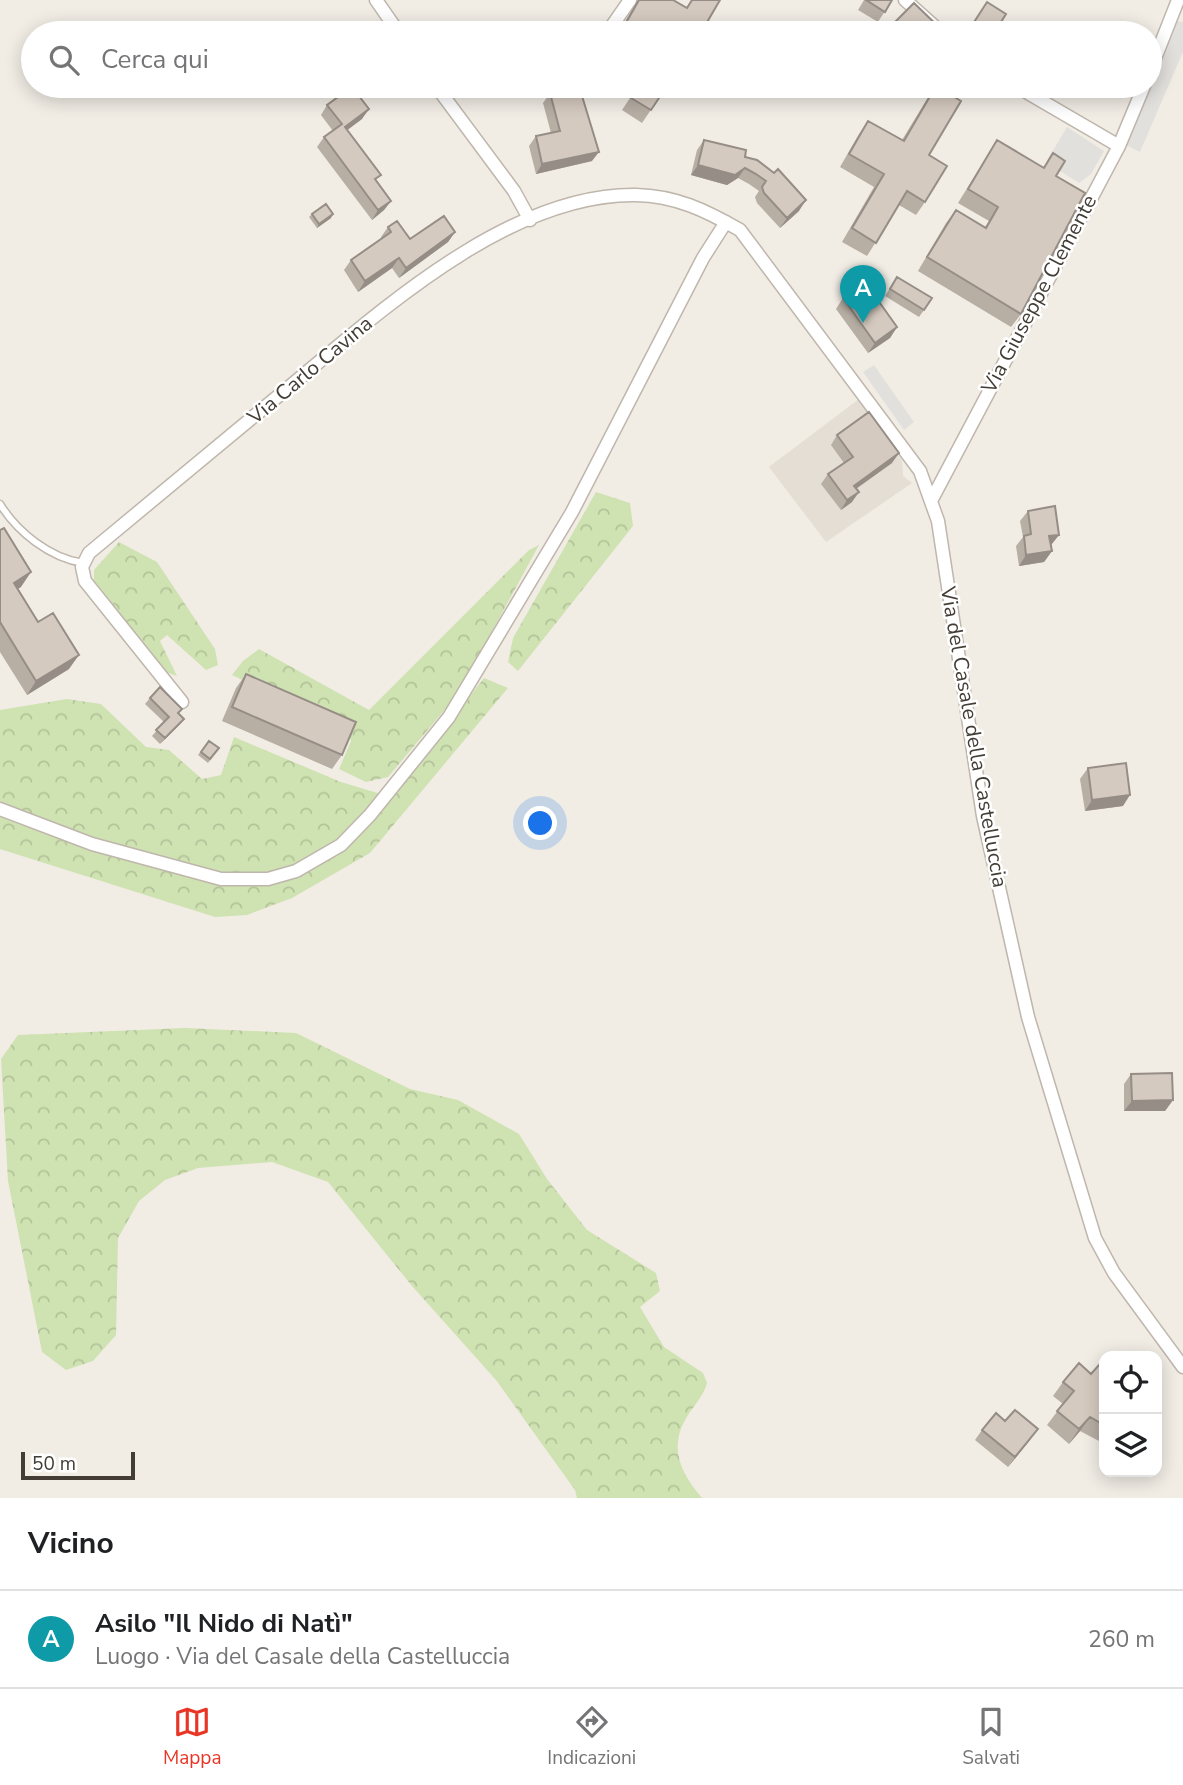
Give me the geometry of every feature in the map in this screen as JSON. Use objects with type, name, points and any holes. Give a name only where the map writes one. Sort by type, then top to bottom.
[{"type":"street","points":[[376,0],[391,21]]},
{"type":"street","points":[[615,21],[630,0]]},
{"type":"street","points":[[905,0],[929,21]]},
{"type":"street","points":[[1162,41],[1178,0]]},
{"type":"street","points":[[445,98],[514,191],[530,220]]},
{"type":"street","points":[[1037,98],[1119,146]]},
{"type":"street","name":"Via Giuseppe Clemente","points":[[931,500],[1119,146],[1139,98]]},
{"type":"street","name":"Via Carlo Cavina","points":[[83,563],[89,553],[419,282],[488,240],[561,207],[634,195],[670,197],[701,208],[726,222]]},
{"type":"street","points":[[0,809],[92,844],[221,879],[268,879],[296,871],[341,845],[370,815],[449,717],[572,512],[703,258],[726,222]]},
{"type":"street","name":"Via del Casale della Castelluccia","points":[[726,222],[740,230],[754,245],[920,471],[938,521],[984,816],[1028,1017],[1095,1238],[1114,1273],[1183,1367]]},
{"type":"street","points":[[83,563],[83,576],[88,585],[182,702]]},
{"type":"lane","points":[[0,504],[27,537],[83,563]]},
{"type":"shaded area","points":[[1177,21],[1183,22],[1183,52],[1140,152],[1126,145],[1145,98],[1162,98],[1162,57]]},
{"type":"shaded area","points":[[1067,127],[1104,151],[1091,174],[1079,183],[1046,162]]},
{"type":"shaded area","points":[[874,365],[914,422],[904,430],[863,372]]},
{"type":"shaded area","points":[[859,399],[902,461],[903,476],[912,483],[826,542],[769,467]]},
{"type":"green space","points":[[596,492],[630,503],[633,526],[518,671],[508,662],[513,638]]},
{"type":"green space","points":[[119,542],[157,562],[215,649],[218,665],[206,670],[167,635],[160,641],[177,676],[166,672],[94,580],[94,570]]},
{"type":"green space","points":[[539,545],[458,694],[388,777],[366,782],[339,769],[351,741],[347,731],[232,675],[243,661],[259,649],[369,710],[529,550]]},
{"type":"green space","points":[[484,678],[508,688],[370,853],[292,898],[247,915],[215,917],[0,849],[0,710],[67,699],[101,704],[146,747],[169,750],[202,779],[221,775],[234,737],[341,782],[381,794],[405,779]]},
{"type":"green space","points":[[185,1028],[296,1033],[410,1089],[458,1100],[519,1134],[547,1179],[587,1230],[656,1273],[660,1291],[640,1307],[664,1347],[703,1373],[707,1383],[684,1422],[678,1443],[680,1463],[702,1498],[577,1498],[575,1490],[496,1380],[412,1286],[328,1182],[272,1162],[198,1168],[165,1180],[139,1201],[118,1238],[116,1335],[93,1361],[66,1370],[42,1352],[8,1181],[1,1059],[18,1035]]},
{"type":"building","points":[[639,0],[673,0],[687,8],[692,0],[720,0],[708,21],[627,21]]},
{"type":"building","points":[[866,0],[892,0],[885,12]]},
{"type":"building","points":[[987,2],[1006,14],[1002,21],[975,21]]},
{"type":"building","points":[[914,3],[933,21],[896,21]]},
{"type":"building","points":[[337,98],[360,98],[369,109],[345,127],[381,175],[375,179],[391,201],[378,210],[324,137],[342,124],[327,105]]},
{"type":"building","points":[[551,98],[583,98],[599,152],[542,164],[536,136],[560,131]]},
{"type":"building","points":[[631,98],[659,98],[651,110]]},
{"type":"building","points":[[929,98],[956,98],[961,101],[929,155],[947,166],[925,202],[907,191],[876,243],[852,228],[884,174],[849,154],[868,121],[904,141]]},
{"type":"building","points":[[704,140],[746,150],[745,157],[757,160],[774,173],[778,169],[806,200],[787,218],[764,193],[762,187],[766,181],[756,174],[745,168],[735,175],[698,165]]},
{"type":"building","points":[[997,140],[1044,168],[1053,153],[1065,161],[1056,176],[1085,193],[1021,314],[927,257],[956,210],[986,228],[998,207],[968,189]]},
{"type":"building","points":[[326,204],[333,214],[319,224],[312,214]]},
{"type":"building","points":[[444,216],[455,232],[406,268],[399,258],[365,281],[351,260],[391,232],[388,227],[397,221],[410,239]]},
{"type":"building","points":[[897,277],[932,298],[924,310],[890,289]]},
{"type":"building","points":[[865,282],[897,327],[875,343],[843,298]]},
{"type":"building","points":[[869,412],[899,453],[854,486],[859,492],[847,500],[828,474],[853,457],[837,435]]},
{"type":"building","points":[[1055,506],[1059,535],[1049,536],[1052,551],[1026,555],[1024,536],[1031,534],[1028,511]]},
{"type":"building","points":[[4,528],[31,572],[14,583],[38,622],[53,613],[79,655],[36,681],[0,622],[0,530]]},
{"type":"building","points":[[246,674],[356,722],[342,755],[232,707]]},
{"type":"building","points":[[160,687],[182,709],[178,713],[184,719],[165,738],[156,730],[169,717],[150,698]]},
{"type":"building","points":[[209,741],[219,748],[210,759],[201,752]]},
{"type":"building","points":[[1126,763],[1130,795],[1092,800],[1088,768]]},
{"type":"building","points":[[1172,1073],[1173,1100],[1132,1101],[1131,1074]]},
{"type":"building","points":[[1079,1363],[1091,1374],[1099,1365],[1099,1422],[1090,1417],[1079,1429],[1057,1411],[1074,1391],[1063,1382]]},
{"type":"building","points":[[1015,1410],[1038,1429],[1015,1457],[982,1430],[996,1413],[1005,1421]]},
{"type":"place","name":"Asilo \"Il Nido di Natì\"","points":[[863,323]]}]
